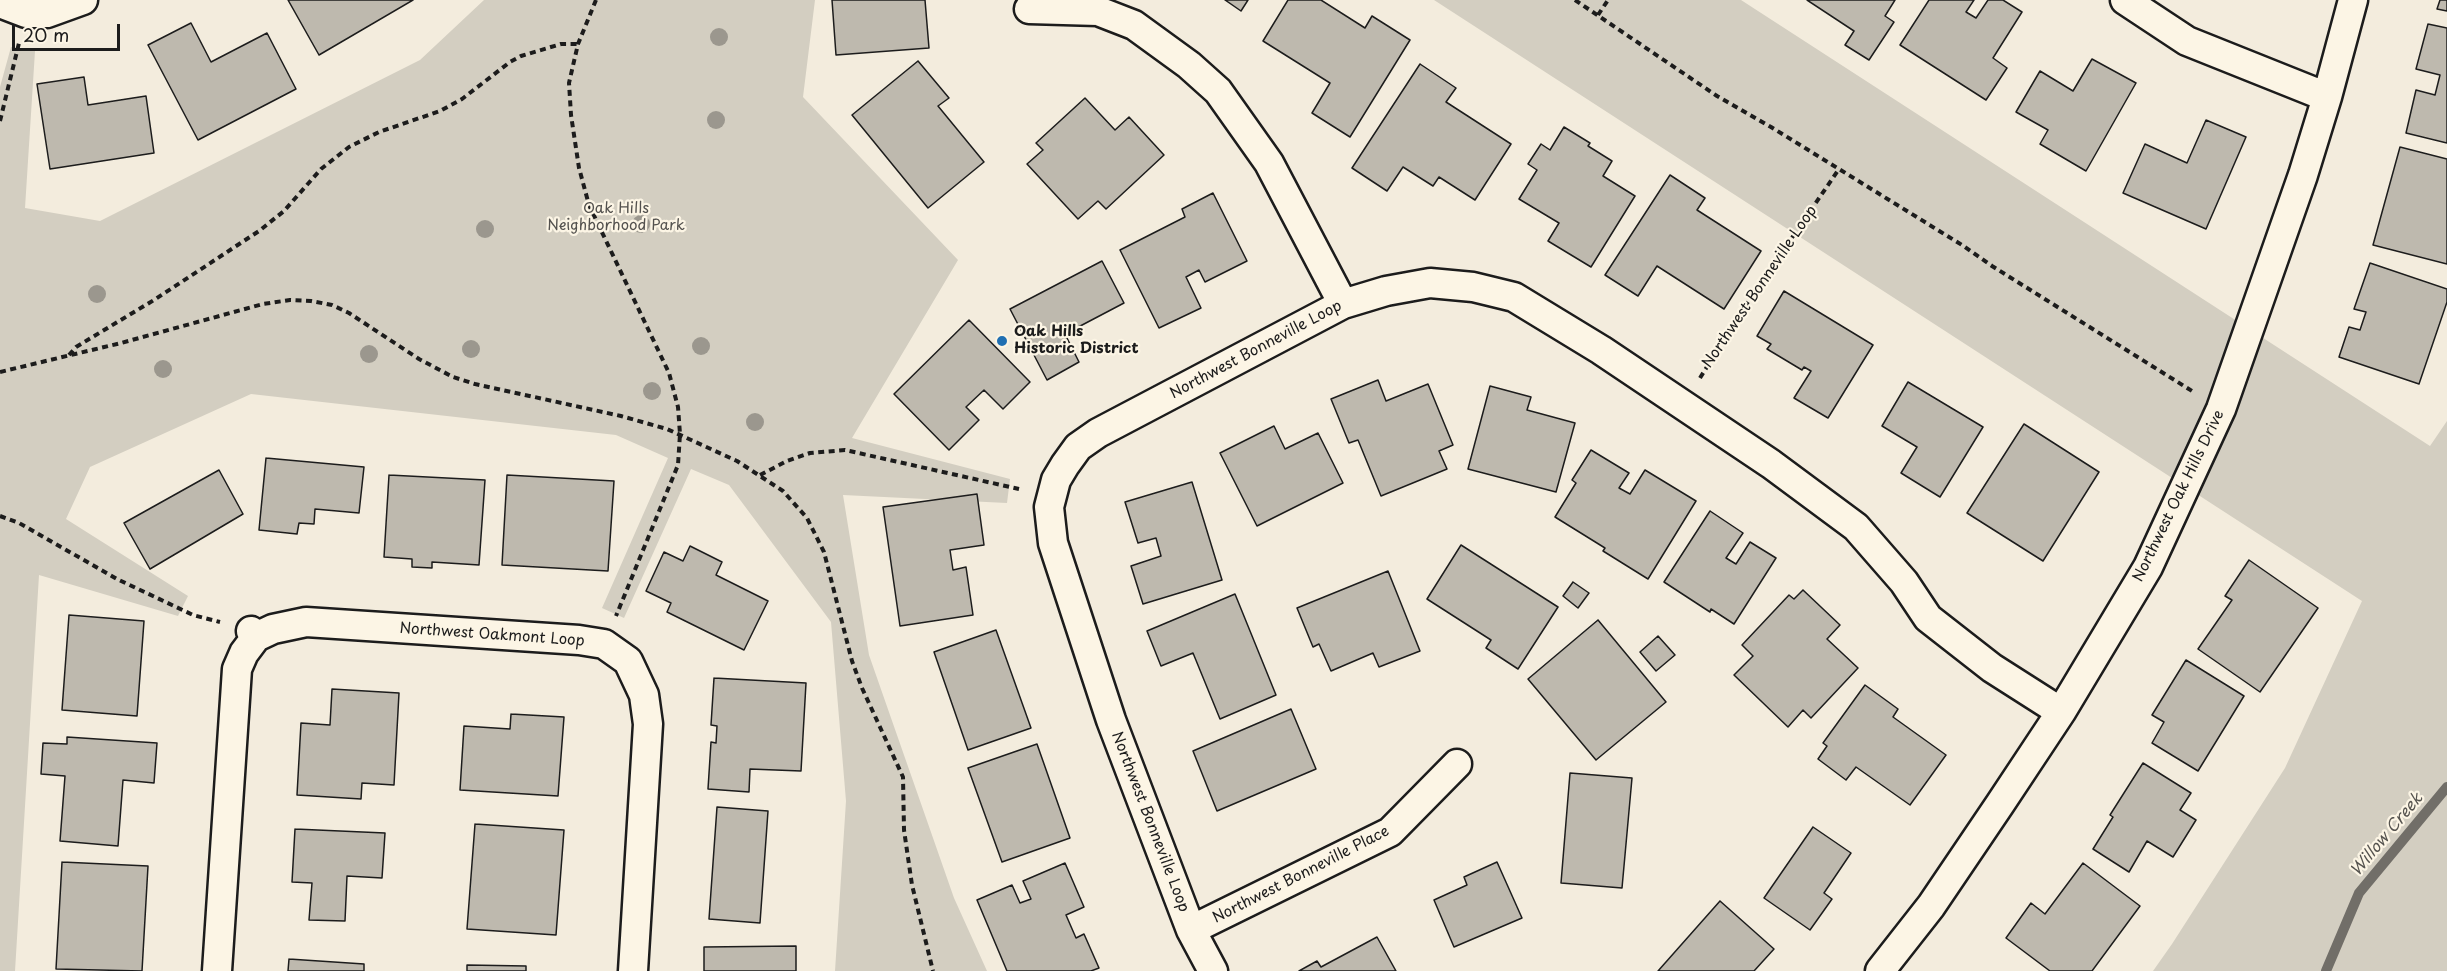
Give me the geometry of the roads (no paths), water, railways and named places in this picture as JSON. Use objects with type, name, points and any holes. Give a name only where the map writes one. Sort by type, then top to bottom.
[{"type":"street","points":[[13,8],[47,13],[83,0]]},
{"type":"street","points":[[2125,0],[2187,41],[2327,97]]},
{"type":"street","name":"Northwest Oak Hills Drive","points":[[1880,971],[1931,906],[2061,712],[2148,567],[2221,410],[2327,97],[2353,0]]},
{"type":"street","points":[[1029,9],[1098,11],[1134,25],[1190,64],[1218,91],[1269,163],[1343,304]]},
{"type":"street","name":"Northwest Bonneville Loop","points":[[1213,971],[1191,930],[1111,720],[1053,543],[1049,507],[1056,480],[1065,465],[1078,447],[1098,433],[1343,304],[1386,291],[1430,282],[1473,287],[1514,297],[1601,350],[1771,464],[1856,527],[1904,582],[1928,618],[1992,668],[2061,712]]},
{"type":"street","name":"Northwest Oakmont Loop","points":[[217,971],[237,669],[254,634],[306,622],[579,640],[604,644],[628,661],[644,695],[648,724],[633,971]]},
{"type":"street","name":"Northwest Bonneville Place","points":[[1191,930],[1390,832],[1457,764]]},
{"type":"waterway","name":"Willow Creek","points":[[2326,971],[2359,893],[2447,787]]},
{"type":"place","name":"Oak Hills Historic District","points":[[1002,341]]},
{"type":"park label","name":"Oak Hills Neighborhood Park","points":[[616,218]]}]
